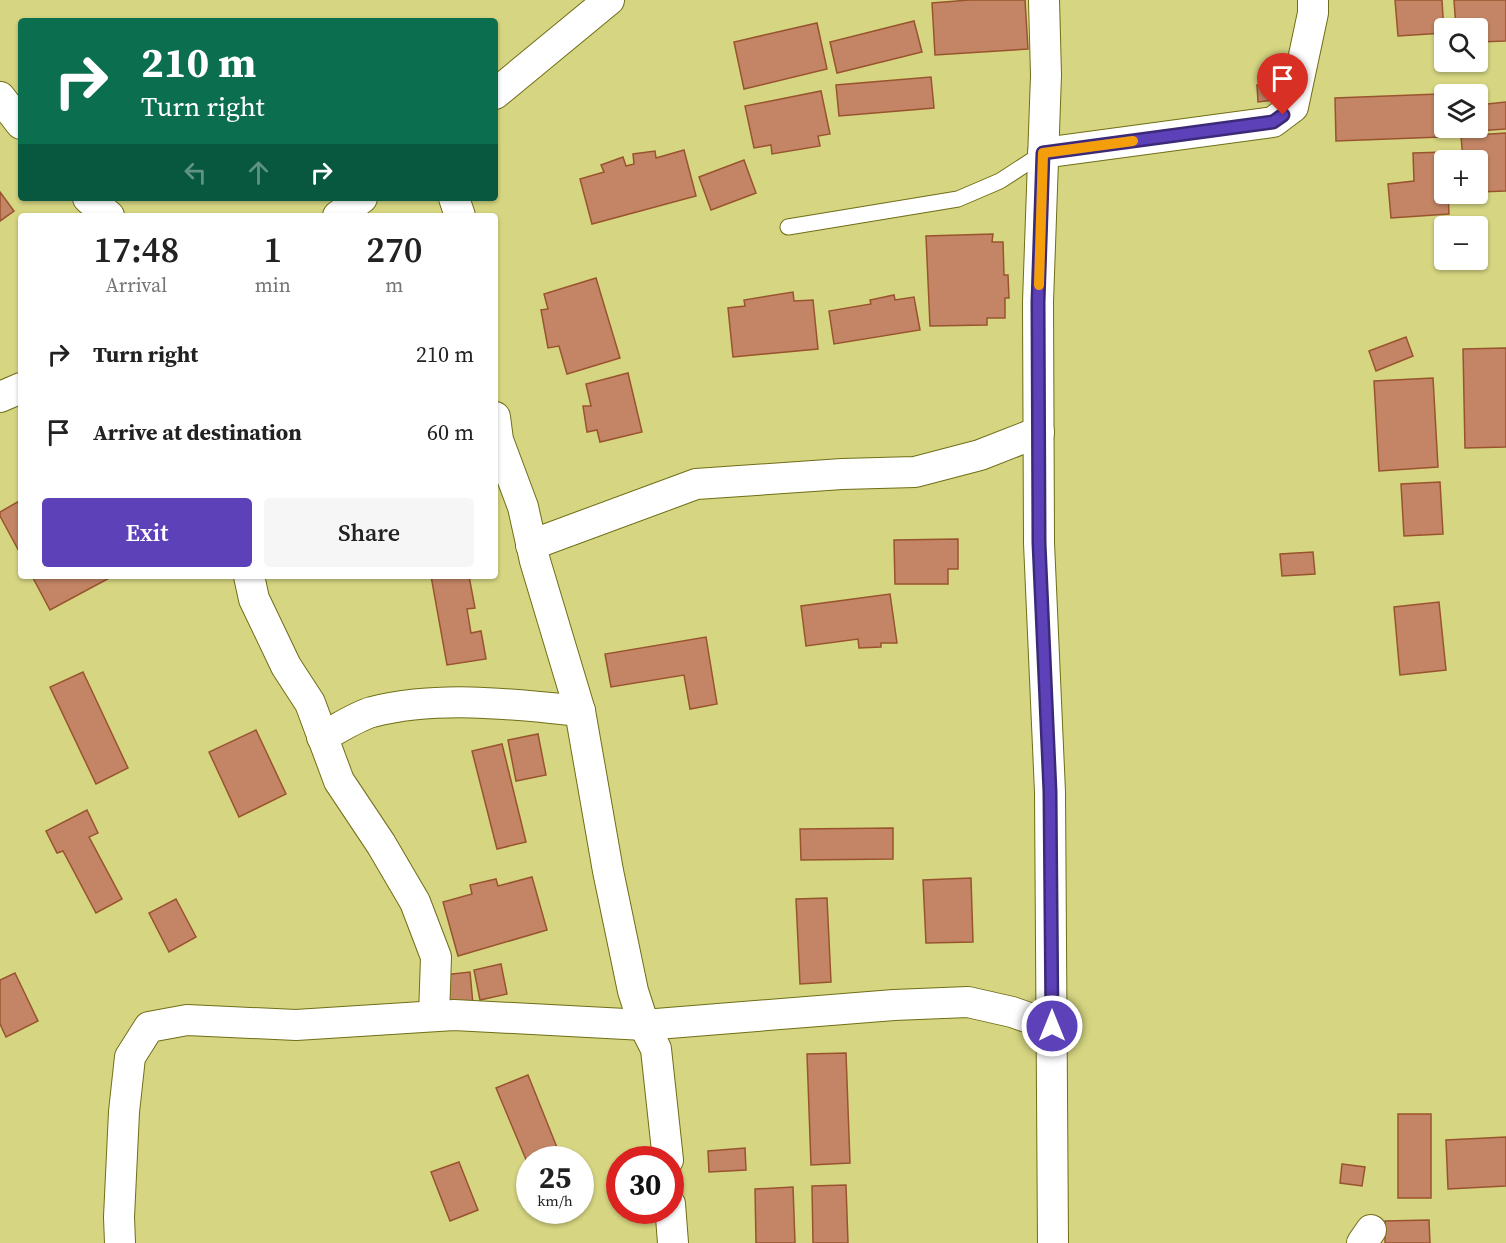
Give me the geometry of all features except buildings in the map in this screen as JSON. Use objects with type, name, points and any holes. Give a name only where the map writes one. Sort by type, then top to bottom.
[{"type":"street","points":[[498,92],[609,0]]},
{"type":"street","points":[[1044,0],[1046,75],[1038,302],[1039,543],[1050,792],[1053,1243]]},
{"type":"street","points":[[1043,153],[1273,122],[1293,107],[1313,13],[1313,0]]},
{"type":"street","points":[[0,97],[18,119]]},
{"type":"street","points":[[92,201],[106,213]]},
{"type":"street","points":[[342,213],[358,201]]},
{"type":"street","points":[[0,397],[18,389]]},
{"type":"street","points":[[531,545],[696,484],[915,472],[980,455],[1039,432]]},
{"type":"street","points":[[498,440],[523,507],[531,545],[580,711],[608,871],[633,991],[644,1025],[656,1049],[666,1146]]},
{"type":"street","points":[[250,579],[254,599],[286,666],[310,703],[339,781],[381,843],[415,902],[436,957],[434,1016]]},
{"type":"street","points":[[322,737],[371,712],[427,704],[502,703],[580,711]]},
{"type":"street","points":[[120,1243],[124,1112],[130,1057],[149,1027],[187,1020],[297,1025],[454,1015],[644,1025],[894,1005],[968,1002],[1012,1012],[1052,1026]]},
{"type":"street","points":[[672,1224],[673,1243]]},
{"type":"lane","points":[[788,227],[958,199],[1000,181],[1043,153]]},
{"type":"slow traffic","points":[[1039,285],[1043,153],[1133,141]]},
{"type":"route","points":[[1052,1026],[1050,792],[1039,543],[1038,302],[1043,153],[1273,122],[1283,115]]}]
